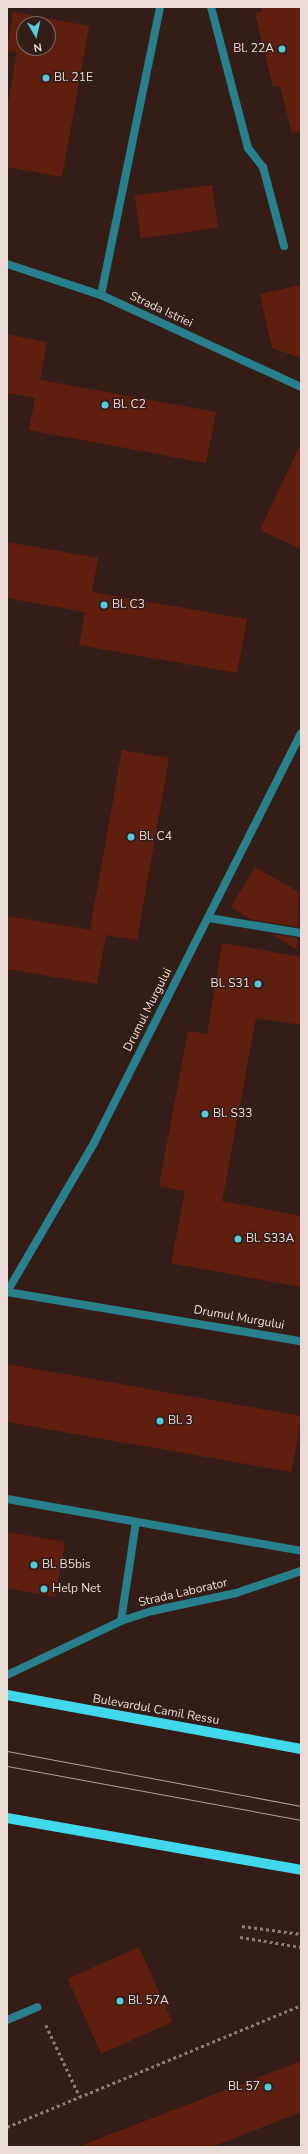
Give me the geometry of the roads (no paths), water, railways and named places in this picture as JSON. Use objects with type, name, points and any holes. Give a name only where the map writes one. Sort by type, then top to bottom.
[{"type":"main road","name":"Bulevardul Camil Ressu","points":[[7,1695],[301,1749]]},
{"type":"main road","points":[[7,1818],[301,1870]]},
{"type":"street","points":[[100,295],[160,7]]},
{"type":"street","points":[[211,7],[248,148],[263,167],[284,246]]},
{"type":"street","name":"Strada Istriei","points":[[7,264],[100,295],[301,387]]},
{"type":"street","name":"Drumul Murgului","points":[[301,733],[209,918],[94,1143],[7,1292],[301,1341]]},
{"type":"street","points":[[209,918],[301,933]]},
{"type":"street","points":[[7,1499],[301,1551]]},
{"type":"street","points":[[121,1621],[136,1522]]},
{"type":"street","name":"Strada Laborator","points":[[7,1675],[121,1621],[152,1611],[236,1593],[301,1571]]},
{"type":"street","points":[[7,2020],[37,2007]]},
{"type":"tram line","points":[[7,1751],[301,1806]]},
{"type":"tram line","points":[[7,1766],[301,1820]]},
{"type":"place","name":"Bl. 22A","points":[[282,49]]},
{"type":"place","name":"Bl. 21E","points":[[46,78]]},
{"type":"place","name":"Bl. C2","points":[[105,405]]},
{"type":"place","name":"Bl. C3","points":[[104,605]]},
{"type":"place","name":"Bl. C4","points":[[131,837]]},
{"type":"place","name":"Bl. S31","points":[[258,984]]},
{"type":"place","name":"Bl. S33","points":[[205,1114]]},
{"type":"place","name":"Bl. S33A","points":[[238,1239]]},
{"type":"place","name":"Bl. 3","points":[[160,1421]]},
{"type":"place","name":"Bl. B5bis","points":[[34,1565]]},
{"type":"place","name":"Help Net","points":[[44,1589]]},
{"type":"place","name":"Bl. 57A","points":[[120,2001]]},
{"type":"place","name":"Bl. 57","points":[[268,2087]]}]
